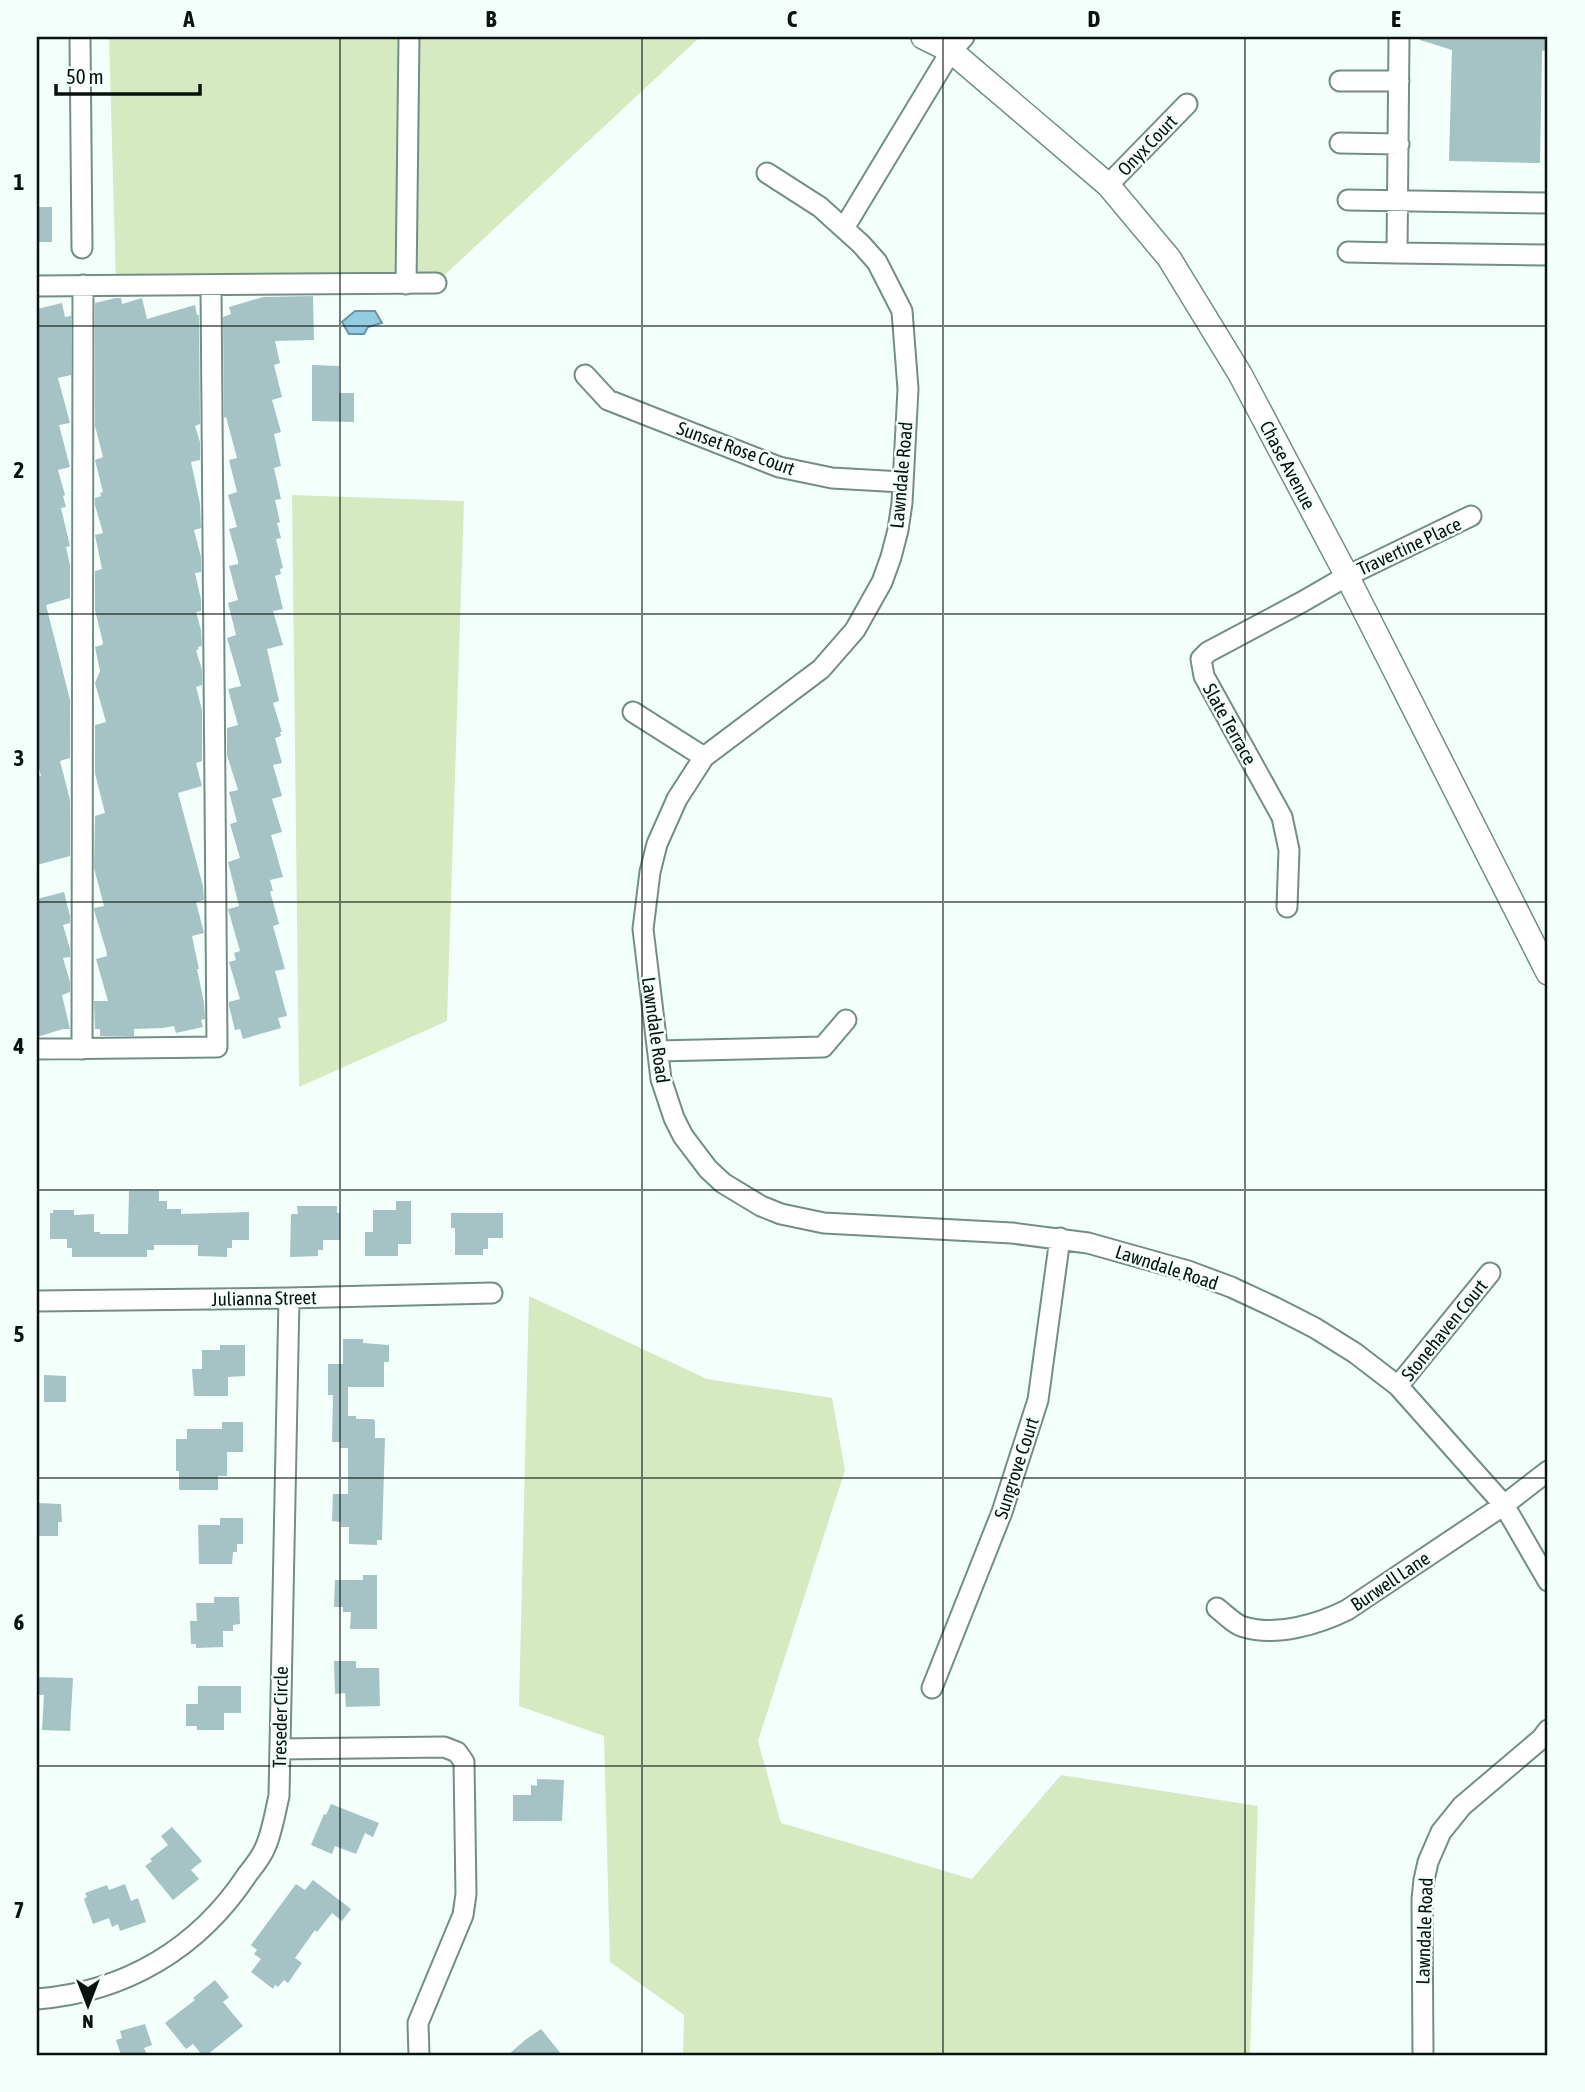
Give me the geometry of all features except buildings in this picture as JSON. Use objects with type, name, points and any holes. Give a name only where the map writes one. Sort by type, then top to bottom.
[{"type":"main road","name":"Chase Avenue","points":[[923,37],[958,44],[1108,185],[1169,258],[1233,362],[1347,576],[1548,973]]},
{"type":"street","points":[[79,37],[82,248]]},
{"type":"street","points":[[406,284],[409,37]]},
{"type":"street","points":[[1397,253],[1399,37]]},
{"type":"street","points":[[844,228],[958,44]]},
{"type":"street","points":[[1340,82],[1399,81]]},
{"type":"street","name":"Onyx Court","points":[[1108,185],[1187,104]]},
{"type":"street","points":[[1340,143],[1399,144]]},
{"type":"street","name":"Lawndale Road","points":[[766,173],[820,207],[844,228],[877,262],[902,311],[908,389],[902,502],[898,530],[882,582],[855,629],[821,670],[704,757],[666,821],[650,872],[643,929],[661,1079],[666,1099],[683,1136],[708,1169],[723,1183],[761,1206],[792,1217],[824,1223],[1012,1233],[1088,1243],[1131,1253],[1231,1287],[1315,1328],[1355,1353],[1398,1386],[1504,1505],[1548,1581]]},
{"type":"street","points":[[1349,200],[1548,203]]},
{"type":"street","points":[[1349,252],[1548,255]]},
{"type":"street","points":[[37,286],[436,283]]},
{"type":"street","points":[[82,1049],[83,285]]},
{"type":"street","points":[[37,1049],[217,1047],[211,285]]},
{"type":"street","name":"Sunset Rose Court","points":[[585,376],[608,400],[779,467],[832,478],[902,482]]},
{"type":"street","name":"Travertine Place","points":[[1347,576],[1471,516]]},
{"type":"street","name":"Slate Terrace","points":[[1287,907],[1289,850],[1282,817],[1204,676],[1201,659],[1208,652],[1347,576]]},
{"type":"street","points":[[633,712],[704,757]]},
{"type":"street","points":[[658,1051],[822,1047],[846,1020]]},
{"type":"street","name":"Sungrove Court","points":[[932,1688],[1002,1512],[1038,1400],[1060,1238]]},
{"type":"street","name":"Stonehaven Court","points":[[1398,1386],[1490,1273]]},
{"type":"street","name":"Julianna Street","points":[[37,1301],[492,1293]]},
{"type":"street","name":"Treseder Circle","points":[[37,1999],[92,1991],[118,1982],[167,1957],[205,1927],[237,1890],[265,1848],[279,1796],[289,1298]]},
{"type":"street","name":"Burwell Lane","points":[[1217,1608],[1242,1627],[1257,1629],[1288,1629],[1328,1619],[1347,1610],[1504,1505],[1548,1471]]},
{"type":"street","name":"Lawndale Road","points":[[1423,2055],[1422,1899],[1424,1880],[1434,1846],[1451,1818],[1462,1806],[1541,1739],[1548,1730]]},
{"type":"street","points":[[280,1748],[444,1747],[457,1752],[464,1762],[466,1894],[463,1914],[418,2022],[419,2055]]},
{"type":"green space","points":[[109,37],[700,37],[436,283],[116,285]]},
{"type":"green space","points":[[292,495],[464,501],[447,1021],[299,1087]]},
{"type":"green space","points":[[529,1296],[707,1379],[832,1398],[845,1470],[758,1741],[781,1823],[972,1879],[1061,1775],[1258,1806],[1250,2055],[683,2055],[684,2015],[610,1962],[604,1736],[519,1706]]},
{"type":"water","points":[[355,311],[375,311],[382,323],[368,327],[364,334],[349,334],[342,322]]}]
